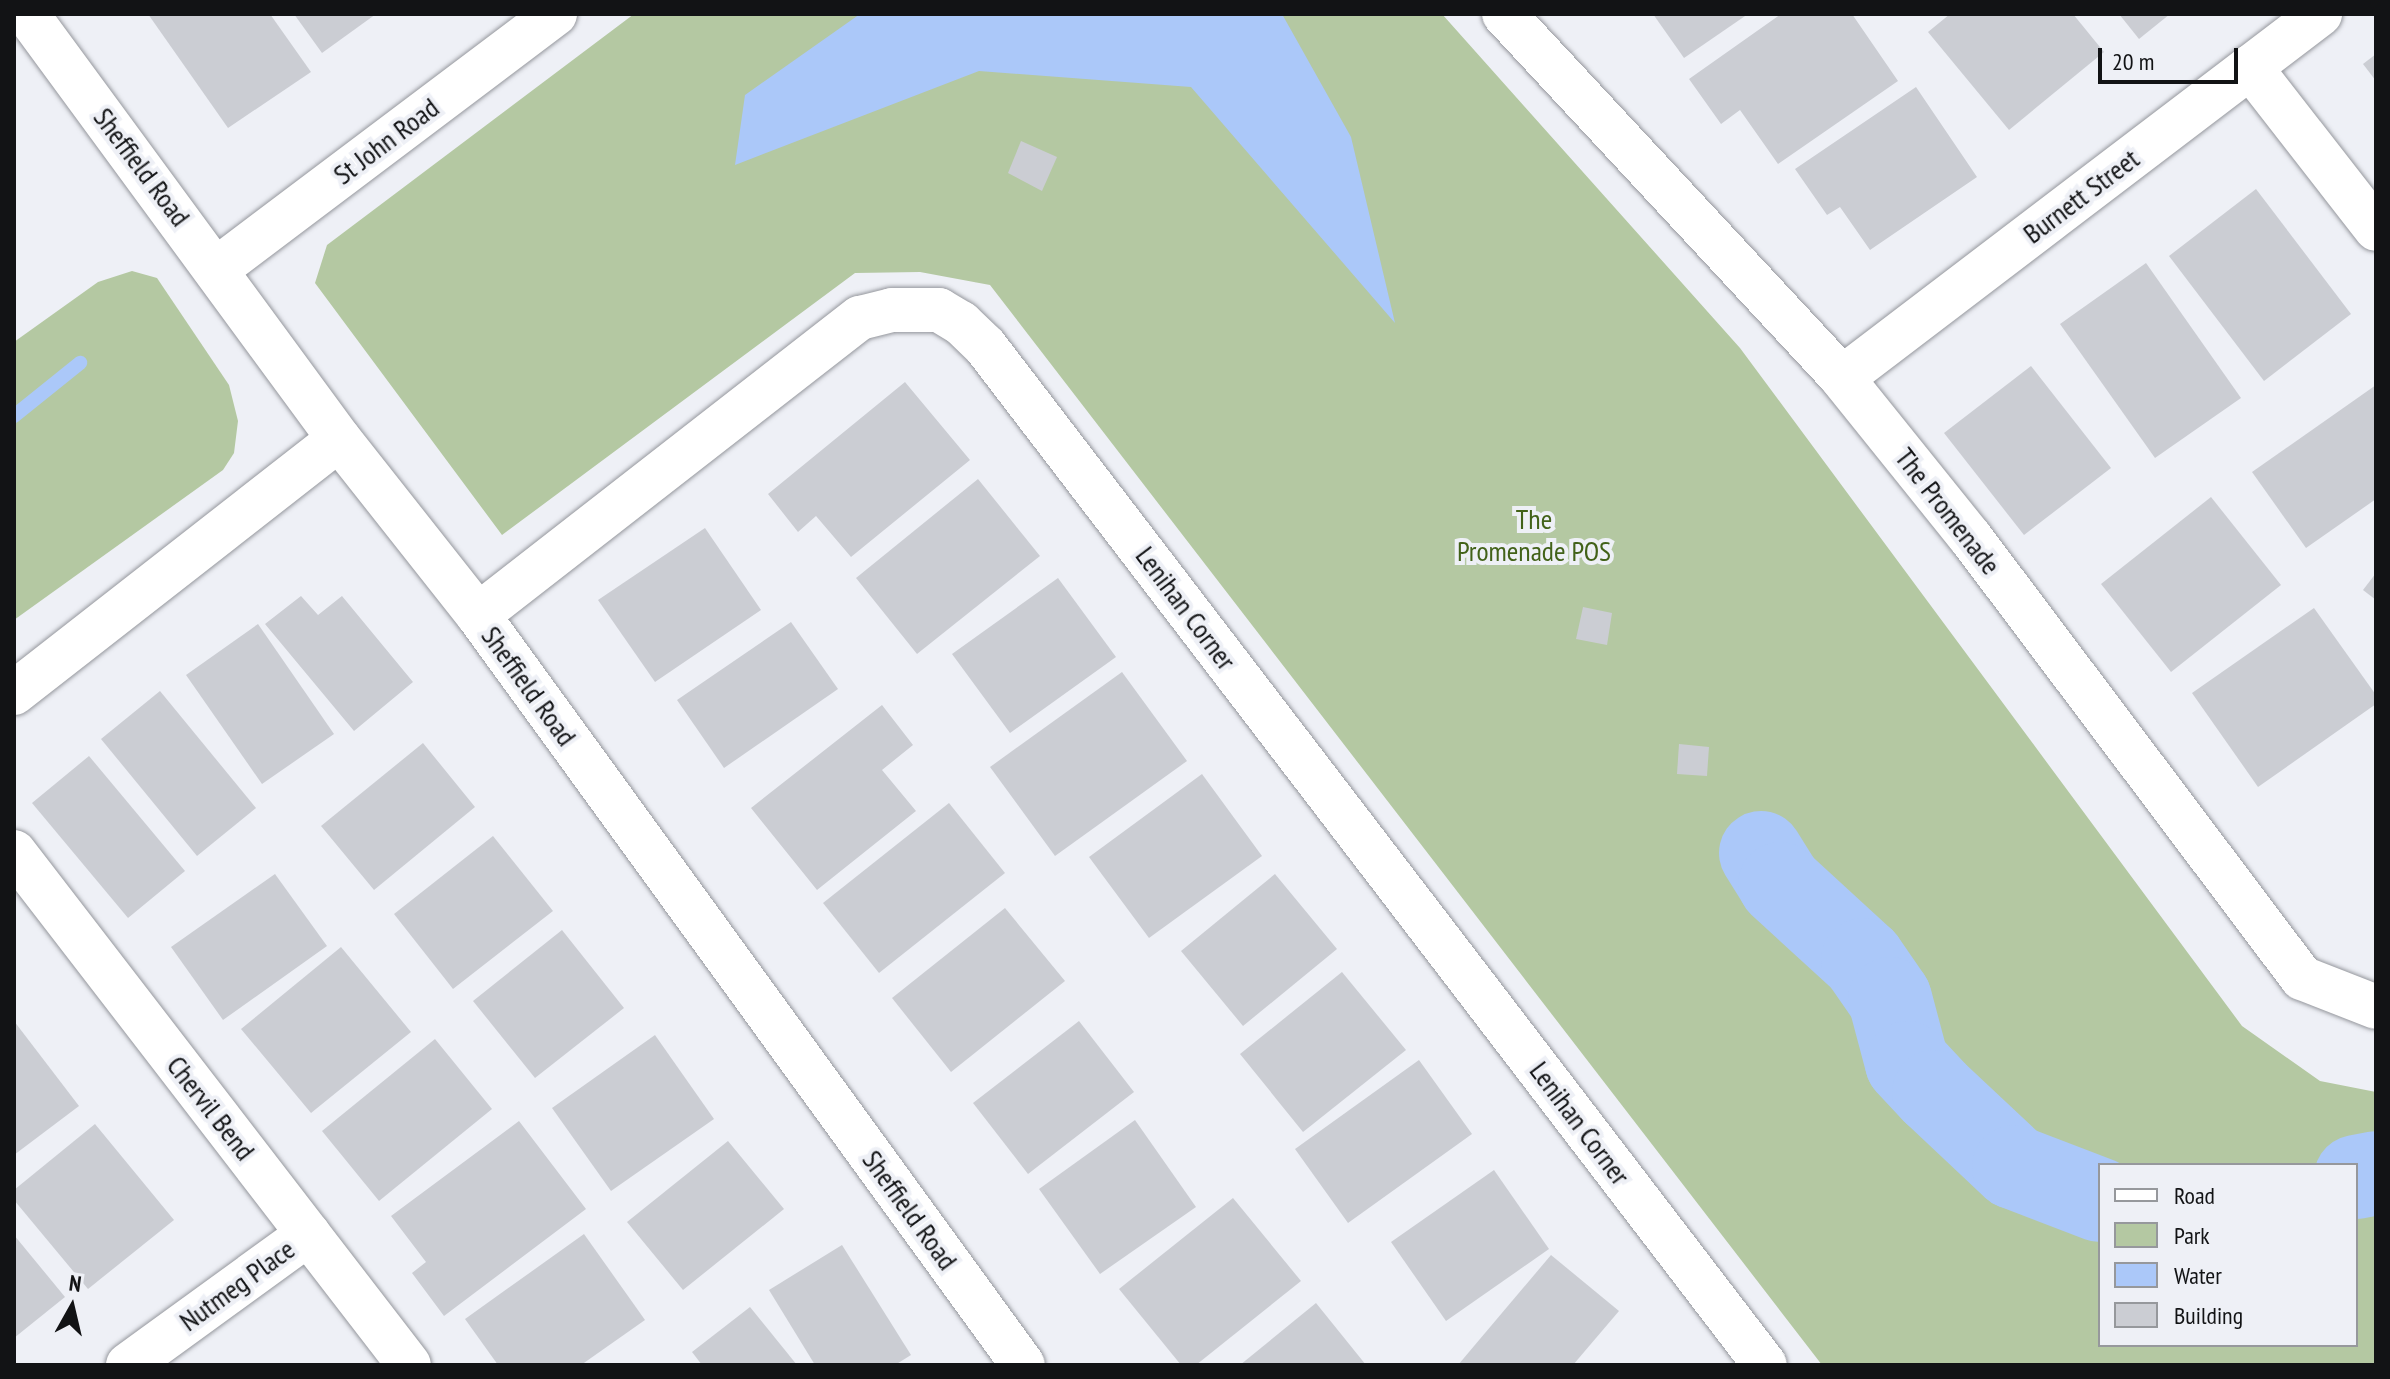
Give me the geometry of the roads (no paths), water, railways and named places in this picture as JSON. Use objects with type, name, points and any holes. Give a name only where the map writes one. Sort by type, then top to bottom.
[{"type":"street","name":"Sheffield Road","points":[[27,14],[218,268],[339,439],[478,615],[1023,1365]]},
{"type":"street","name":"St John Road","points":[[218,268],[555,14]]},
{"type":"street","name":"The Promenade","points":[[1504,14],[1842,378],[1970,537],[2302,978],[2376,1007]]},
{"type":"street","name":"Burnett Street","points":[[1842,378],[2320,14]]},
{"type":"street","points":[[2250,67],[2376,229]]},
{"type":"street","name":"Lenihan Corner","points":[[478,615],[860,318],[892,310],[939,310],[961,323],[985,346],[1765,1365]]},
{"type":"street","points":[[14,693],[339,439]]},
{"type":"street","name":"Chervil Bend","points":[[14,852],[409,1365]]},
{"type":"street","name":"Nutmeg Place","points":[[128,1365],[308,1234]]},
{"type":"water","points":[[860,14],[1282,14],[1351,137],[1395,323],[1191,87],[979,71],[735,165],[745,95]]},
{"type":"waterway","points":[[14,416],[80,363]]},
{"type":"waterway","points":[[1761,853],[1780,884],[1863,960],[1890,999],[1907,1063],[1934,1092],[2014,1167],[2098,1199]]},
{"type":"waterway","points":[[2358,1177],[2376,1173]]},
{"type":"park label","name":"The Promenade POS","points":[[1534,535]]}]
